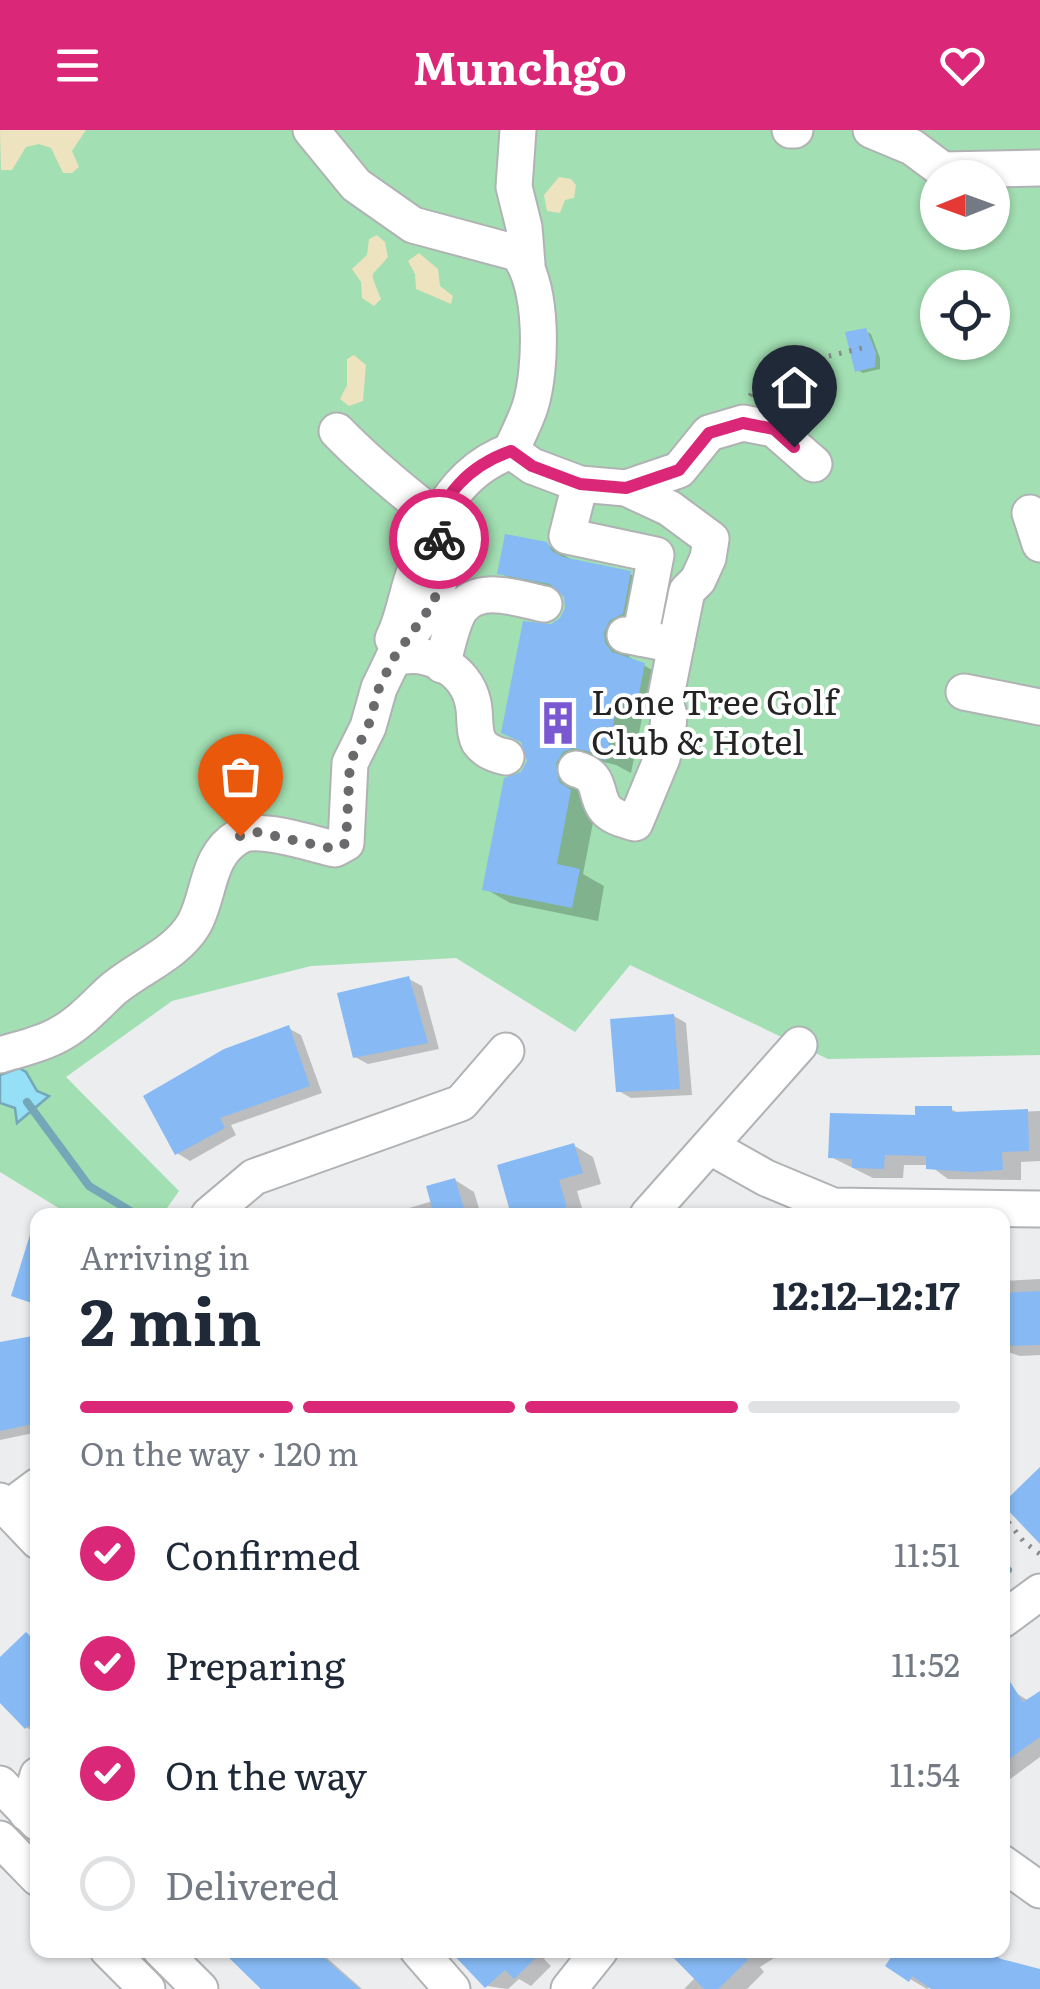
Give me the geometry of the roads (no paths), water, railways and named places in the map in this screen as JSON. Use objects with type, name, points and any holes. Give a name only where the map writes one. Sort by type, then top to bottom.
[{"type":"street","points":[[311,130],[356,185],[413,226],[518,252],[527,264]]},
{"type":"street","points":[[350,766],[342,762],[344,755],[384,656],[405,616],[407,595],[440,506],[490,459],[511,451],[530,408],[539,344],[524,227],[514,187],[518,130]]},
{"type":"street","points":[[871,130],[912,147],[943,170],[1040,168]]},
{"type":"street","points":[[626,488],[679,470],[709,433],[743,423],[774,429],[814,464]]},
{"type":"street","points":[[336,432],[367,462],[440,506],[466,605]]},
{"type":"street","points":[[511,451],[532,466],[580,484],[626,488],[669,508],[711,539],[698,580],[687,591],[665,701],[669,715],[667,738],[635,824],[614,816],[604,807],[600,790],[586,772],[576,769]]},
{"type":"street","points":[[580,484],[567,536],[656,554],[633,637],[676,645]]},
{"type":"street","points":[[0,1055],[58,1035],[170,950],[196,921],[210,872],[224,850],[240,836],[256,832],[335,849],[346,843],[350,766],[393,659],[434,602],[443,565],[440,506]]},
{"type":"street","points":[[442,664],[460,610],[466,605],[495,594],[544,604]]},
{"type":"street","points":[[393,659],[420,654],[434,657],[469,690],[479,742],[492,754],[506,757]]},
{"type":"street","points":[[964,692],[1040,707]]},
{"type":"street","points":[[654,1208],[800,1045]]},
{"type":"street","points":[[217,1208],[254,1177],[461,1103],[506,1051]]},
{"type":"street","points":[[711,1147],[766,1178],[834,1206],[971,1208]]},
{"type":"street","points":[[1010,1209],[1040,1209]]},
{"type":"street","points":[[30,1490],[4,1505],[30,1532]]},
{"type":"street","points":[[1010,1614],[1040,1592]]},
{"type":"street","points":[[0,1784],[30,1811]]},
{"type":"street","points":[[30,1818],[0,1839],[30,1870]]},
{"type":"street","points":[[1010,1869],[1040,1890]]},
{"type":"street","points":[[116,1958],[146,1989]]},
{"type":"street","points":[[170,1958],[200,1989]]},
{"type":"street","points":[[425,1958],[452,1989]]},
{"type":"street","points":[[569,1989],[594,1958]]},
{"type":"water","points":[[19,1068],[26,1072],[37,1091],[49,1096],[17,1123],[15,1108],[0,1103],[0,1075]]},
{"type":"waterway","points":[[27,1102],[89,1186],[125,1208]]},
{"type":"place","name":"Lone Tree Golf Club & Hotel","points":[[558,723]]}]
